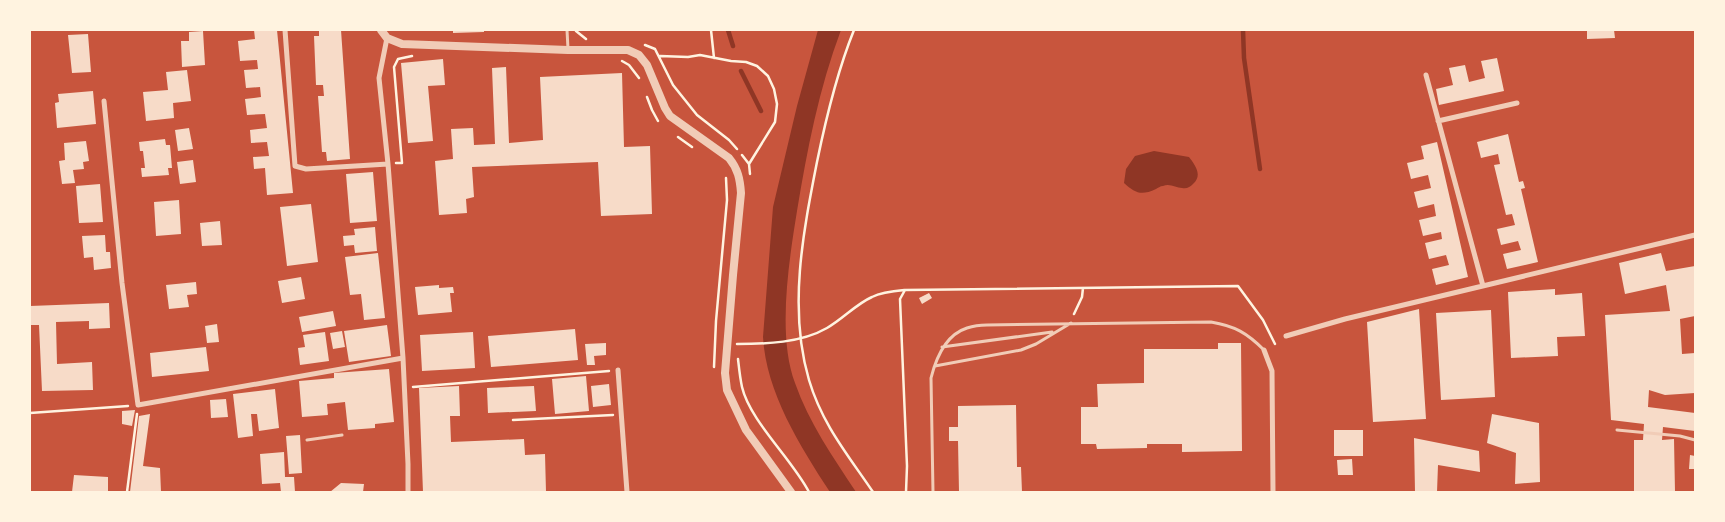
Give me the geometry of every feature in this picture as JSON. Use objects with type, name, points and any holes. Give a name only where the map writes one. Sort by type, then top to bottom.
[{"type":"street","points":[[285,30],[295,166],[306,169],[388,164]]},
{"type":"street","points":[[381,30],[387,38],[402,44],[568,50],[628,50],[639,55],[647,65],[670,116],[729,158],[736,167],[741,193],[725,373],[727,390],[746,430],[791,492]]},
{"type":"street","points":[[387,38],[379,78],[388,164],[402,358],[408,492]]},
{"type":"street","points":[[1426,75],[1483,286]]},
{"type":"street","points":[[104,101],[122,283],[138,405],[402,358]]},
{"type":"street","points":[[1438,121],[1516,103]]},
{"type":"street","points":[[1286,336],[1345,319],[1695,235]]},
{"type":"street","points":[[1264,350],[1272,370],[1273,492]]},
{"type":"street","points":[[618,370],[627,492]]},
{"type":"lane","points":[[567,30],[568,50]]},
{"type":"lane","points":[[933,492],[931,396],[934,366],[942,348],[958,332],[967,327],[987,324],[1211,322],[1229,325],[1248,334],[1264,350]]},
{"type":"lane","points":[[934,366],[1021,350],[1036,344],[1071,323]]},
{"type":"lane","points":[[942,348],[1055,332]]},
{"type":"lane","points":[[1617,430],[1680,436],[1695,440]]},
{"type":"lane","points":[[307,440],[342,435]]},
{"type":"path","points":[[576,30],[583,38],[590,41]]},
{"type":"path","points":[[710,30],[714,58]]},
{"type":"path","points":[[854,30],[830,103],[812,188],[799,283],[800,339],[809,382],[831,432],[872,492]]},
{"type":"path","points":[[642,44],[655,49],[674,85],[697,115],[729,140],[749,164],[751,180]]},
{"type":"path","points":[[660,56],[688,57],[700,55],[746,62],[757,66],[768,76],[774,89],[777,104],[775,122],[749,164]]},
{"type":"path","points":[[388,164],[402,163],[394,67],[398,59],[415,56]]},
{"type":"path","points":[[621,60],[629,65],[638,75],[641,82]]},
{"type":"path","points":[[645,90],[652,110],[660,123]]},
{"type":"path","points":[[673,133],[692,147]]},
{"type":"path","points":[[715,375],[713,360],[728,186],[726,176]]},
{"type":"path","points":[[738,336],[737,344],[800,339],[827,328],[870,297],[906,290],[1238,286],[1263,320],[1275,344]]},
{"type":"path","points":[[1071,323],[1082,297],[1083,288]]},
{"type":"path","points":[[906,290],[900,299],[907,466],[906,492]]},
{"type":"path","points":[[1264,350],[1286,336]]},
{"type":"path","points":[[737,354],[742,387],[748,402],[756,416],[803,479],[809,492]]},
{"type":"path","points":[[404,387],[618,370]]},
{"type":"path","points":[[30,413],[138,405],[127,492]]},
{"type":"path","points":[[513,420],[622,415]]},
{"type":"shaded area","points":[[818,30],[841,30],[820,97],[801,188],[788,275],[786,298],[787,343],[795,383],[807,412],[856,492],[830,492],[807,456],[786,418],[778,398],[766,358],[763,337],[773,207],[797,106]]},
{"type":"shaded area","points":[[1154,151],[1189,157],[1197,170],[1196,181],[1188,188],[1166,185],[1142,193],[1124,183],[1126,169],[1135,156]]},
{"type":"building","points":[[254,30],[277,30],[293,193],[267,195],[265,168],[254,169],[253,157],[269,156],[267,142],[251,143],[250,130],[267,128],[265,114],[247,115],[245,99],[261,97],[260,87],[246,88],[244,70],[258,69],[257,60],[240,61],[238,41],[255,39]]},
{"type":"building","points":[[319,30],[341,30],[350,159],[327,161],[326,152],[322,152],[318,96],[324,96],[323,85],[316,85],[314,36],[319,36]]},
{"type":"building","points":[[453,30],[484,30],[484,32],[453,33]]},
{"type":"building","points":[[1587,30],[1614,30],[1615,38],[1587,39]]},
{"type":"building","points":[[203,31],[205,65],[182,67],[181,41],[189,41],[189,32]]},
{"type":"building","points":[[88,34],[91,72],[72,73],[68,35]]},
{"type":"building","points":[[1497,58],[1504,91],[1439,105],[1436,89],[1453,85],[1449,68],[1465,65],[1469,82],[1485,78],[1481,61]]},
{"type":"building","points":[[443,59],[445,85],[428,86],[433,141],[408,143],[401,63]]},
{"type":"building","points":[[506,67],[509,143],[543,140],[540,77],[622,73],[624,147],[650,146],[652,214],[601,216],[598,162],[472,167],[474,197],[466,199],[467,213],[439,215],[435,161],[453,159],[451,129],[473,128],[474,145],[495,144],[492,68]]},
{"type":"building","points":[[187,70],[191,101],[173,103],[174,118],[146,121],[143,92],[168,90],[166,72]]},
{"type":"building","points":[[93,91],[96,124],[57,128],[55,103],[59,102],[58,94]]},
{"type":"building","points":[[189,128],[193,149],[178,151],[175,130]]},
{"type":"building","points":[[1508,134],[1519,182],[1523,181],[1525,188],[1521,189],[1538,262],[1507,269],[1503,254],[1521,250],[1518,241],[1501,245],[1497,229],[1515,225],[1512,214],[1506,215],[1494,165],[1500,164],[1498,154],[1481,158],[1477,142]]},
{"type":"building","points":[[165,139],[166,145],[170,145],[172,168],[168,168],[169,175],[142,177],[141,168],[145,168],[143,151],[140,151],[139,142]]},
{"type":"building","points":[[86,141],[89,161],[83,162],[84,169],[73,170],[75,183],[62,184],[59,161],[65,160],[64,143]]},
{"type":"building","points":[[1437,142],[1468,277],[1436,285],[1432,269],[1449,265],[1446,255],[1429,259],[1425,243],[1442,239],[1441,232],[1423,236],[1419,220],[1436,216],[1434,204],[1418,208],[1414,192],[1431,188],[1428,175],[1411,179],[1407,163],[1424,159],[1421,146]]},
{"type":"building","points":[[193,160],[196,182],[180,184],[177,162]]},
{"type":"building","points":[[373,172],[377,221],[350,223],[346,174]]},
{"type":"building","points":[[100,184],[103,222],[79,223],[76,186]]},
{"type":"building","points":[[179,200],[181,234],[156,236],[154,202]]},
{"type":"building","points":[[311,204],[318,262],[287,266],[280,207]]},
{"type":"building","points":[[220,221],[222,245],[202,246],[200,223]]},
{"type":"building","points":[[375,227],[377,251],[355,253],[354,245],[344,246],[343,236],[355,235],[354,229]]},
{"type":"building","points":[[105,235],[106,252],[110,252],[111,268],[94,270],[93,257],[84,258],[82,236]]},
{"type":"building","points":[[378,253],[385,318],[364,320],[361,294],[350,295],[345,257]]},
{"type":"building","points":[[1661,253],[1666,271],[1695,266],[1695,316],[1680,319],[1682,354],[1695,353],[1695,393],[1665,395],[1649,390],[1648,407],[1695,413],[1695,431],[1663,427],[1662,440],[1674,439],[1675,492],[1634,492],[1634,440],[1643,440],[1644,424],[1611,420],[1605,315],[1670,311],[1666,285],[1625,294],[1619,263]]},
{"type":"building","points":[[301,277],[305,299],[282,303],[278,281]]},
{"type":"building","points":[[196,282],[197,294],[187,295],[189,307],[169,309],[166,285]]},
{"type":"building","points":[[439,285],[439,288],[453,287],[454,293],[450,293],[452,312],[418,315],[415,287]]},
{"type":"building","points":[[1555,289],[1555,295],[1582,293],[1585,336],[1557,337],[1558,356],[1511,358],[1508,292]]},
{"type":"building","points":[[929,293],[932,298],[922,304],[919,298]]},
{"type":"building","points":[[109,303],[110,328],[89,329],[89,321],[56,322],[57,364],[92,362],[93,390],[42,391],[39,325],[31,325],[30,306]]},
{"type":"building","points":[[1419,309],[1426,419],[1373,422],[1367,322]]},
{"type":"building","points":[[1491,310],[1495,397],[1441,400],[1436,313]]},
{"type":"building","points":[[333,311],[336,326],[302,332],[299,317]]},
{"type":"building","points":[[217,324],[219,342],[207,343],[205,326]]},
{"type":"building","points":[[387,325],[391,356],[349,362],[344,331]]},
{"type":"building","points":[[575,329],[578,360],[491,367],[488,336]]},
{"type":"building","points":[[342,331],[345,347],[333,349],[330,333]]},
{"type":"building","points":[[325,332],[329,361],[300,365],[298,348],[305,347],[303,335]]},
{"type":"building","points":[[473,332],[475,368],[422,371],[420,335]]},
{"type":"building","points":[[606,343],[606,355],[594,356],[595,365],[587,365],[585,344]]},
{"type":"building","points":[[1218,343],[1241,343],[1242,451],[1182,452],[1182,444],[1147,444],[1147,448],[1097,449],[1096,444],[1081,444],[1081,407],[1098,407],[1097,384],[1144,383],[1144,349],[1218,349]]},
{"type":"building","points":[[206,347],[209,371],[152,377],[150,353]]},
{"type":"building","points":[[389,369],[394,422],[375,424],[375,428],[348,430],[345,402],[327,404],[328,415],[302,417],[299,381],[334,378],[334,373]]},
{"type":"building","points":[[586,376],[589,411],[555,414],[552,379]]},
{"type":"building","points":[[609,384],[611,405],[593,407],[591,386]]},
{"type":"building","points":[[459,386],[460,416],[450,416],[451,442],[524,439],[525,455],[545,454],[546,492],[423,492],[419,388]]},
{"type":"building","points":[[534,386],[536,411],[488,413],[487,388]]},
{"type":"building","points":[[275,389],[279,428],[259,431],[257,414],[251,414],[253,436],[238,438],[233,394]]},
{"type":"building","points":[[226,399],[228,417],[211,418],[210,400]]},
{"type":"building","points":[[1016,405],[1017,467],[1021,467],[1022,492],[959,492],[958,441],[949,441],[949,427],[958,427],[958,406]]},
{"type":"building","points":[[135,410],[132,426],[122,424],[122,411]]},
{"type":"building","points":[[150,414],[143,466],[160,468],[161,492],[130,492],[139,416]]},
{"type":"building","points":[[1492,414],[1539,423],[1540,482],[1515,484],[1516,453],[1487,443]]},
{"type":"building","points":[[1334,430],[1363,430],[1363,456],[1334,456]]},
{"type":"building","points":[[300,435],[302,473],[289,474],[286,436]]},
{"type":"building","points":[[1414,438],[1479,451],[1480,472],[1438,465],[1437,492],[1415,492]]},
{"type":"building","points":[[284,452],[285,477],[294,477],[295,492],[281,492],[280,483],[262,484],[260,454]]},
{"type":"building","points":[[1690,455],[1695,456],[1695,469],[1689,469]]},
{"type":"building","points":[[1352,459],[1353,475],[1338,475],[1337,460]]},
{"type":"building","points":[[74,475],[108,477],[108,492],[72,492]]},
{"type":"building","points":[[341,483],[364,484],[363,492],[330,492]]},
{"type":"waterway","points":[[728,30],[733,46]]},
{"type":"waterway","points":[[1243,30],[1244,58],[1260,169]]},
{"type":"waterway","points":[[741,71],[761,111]]}]
